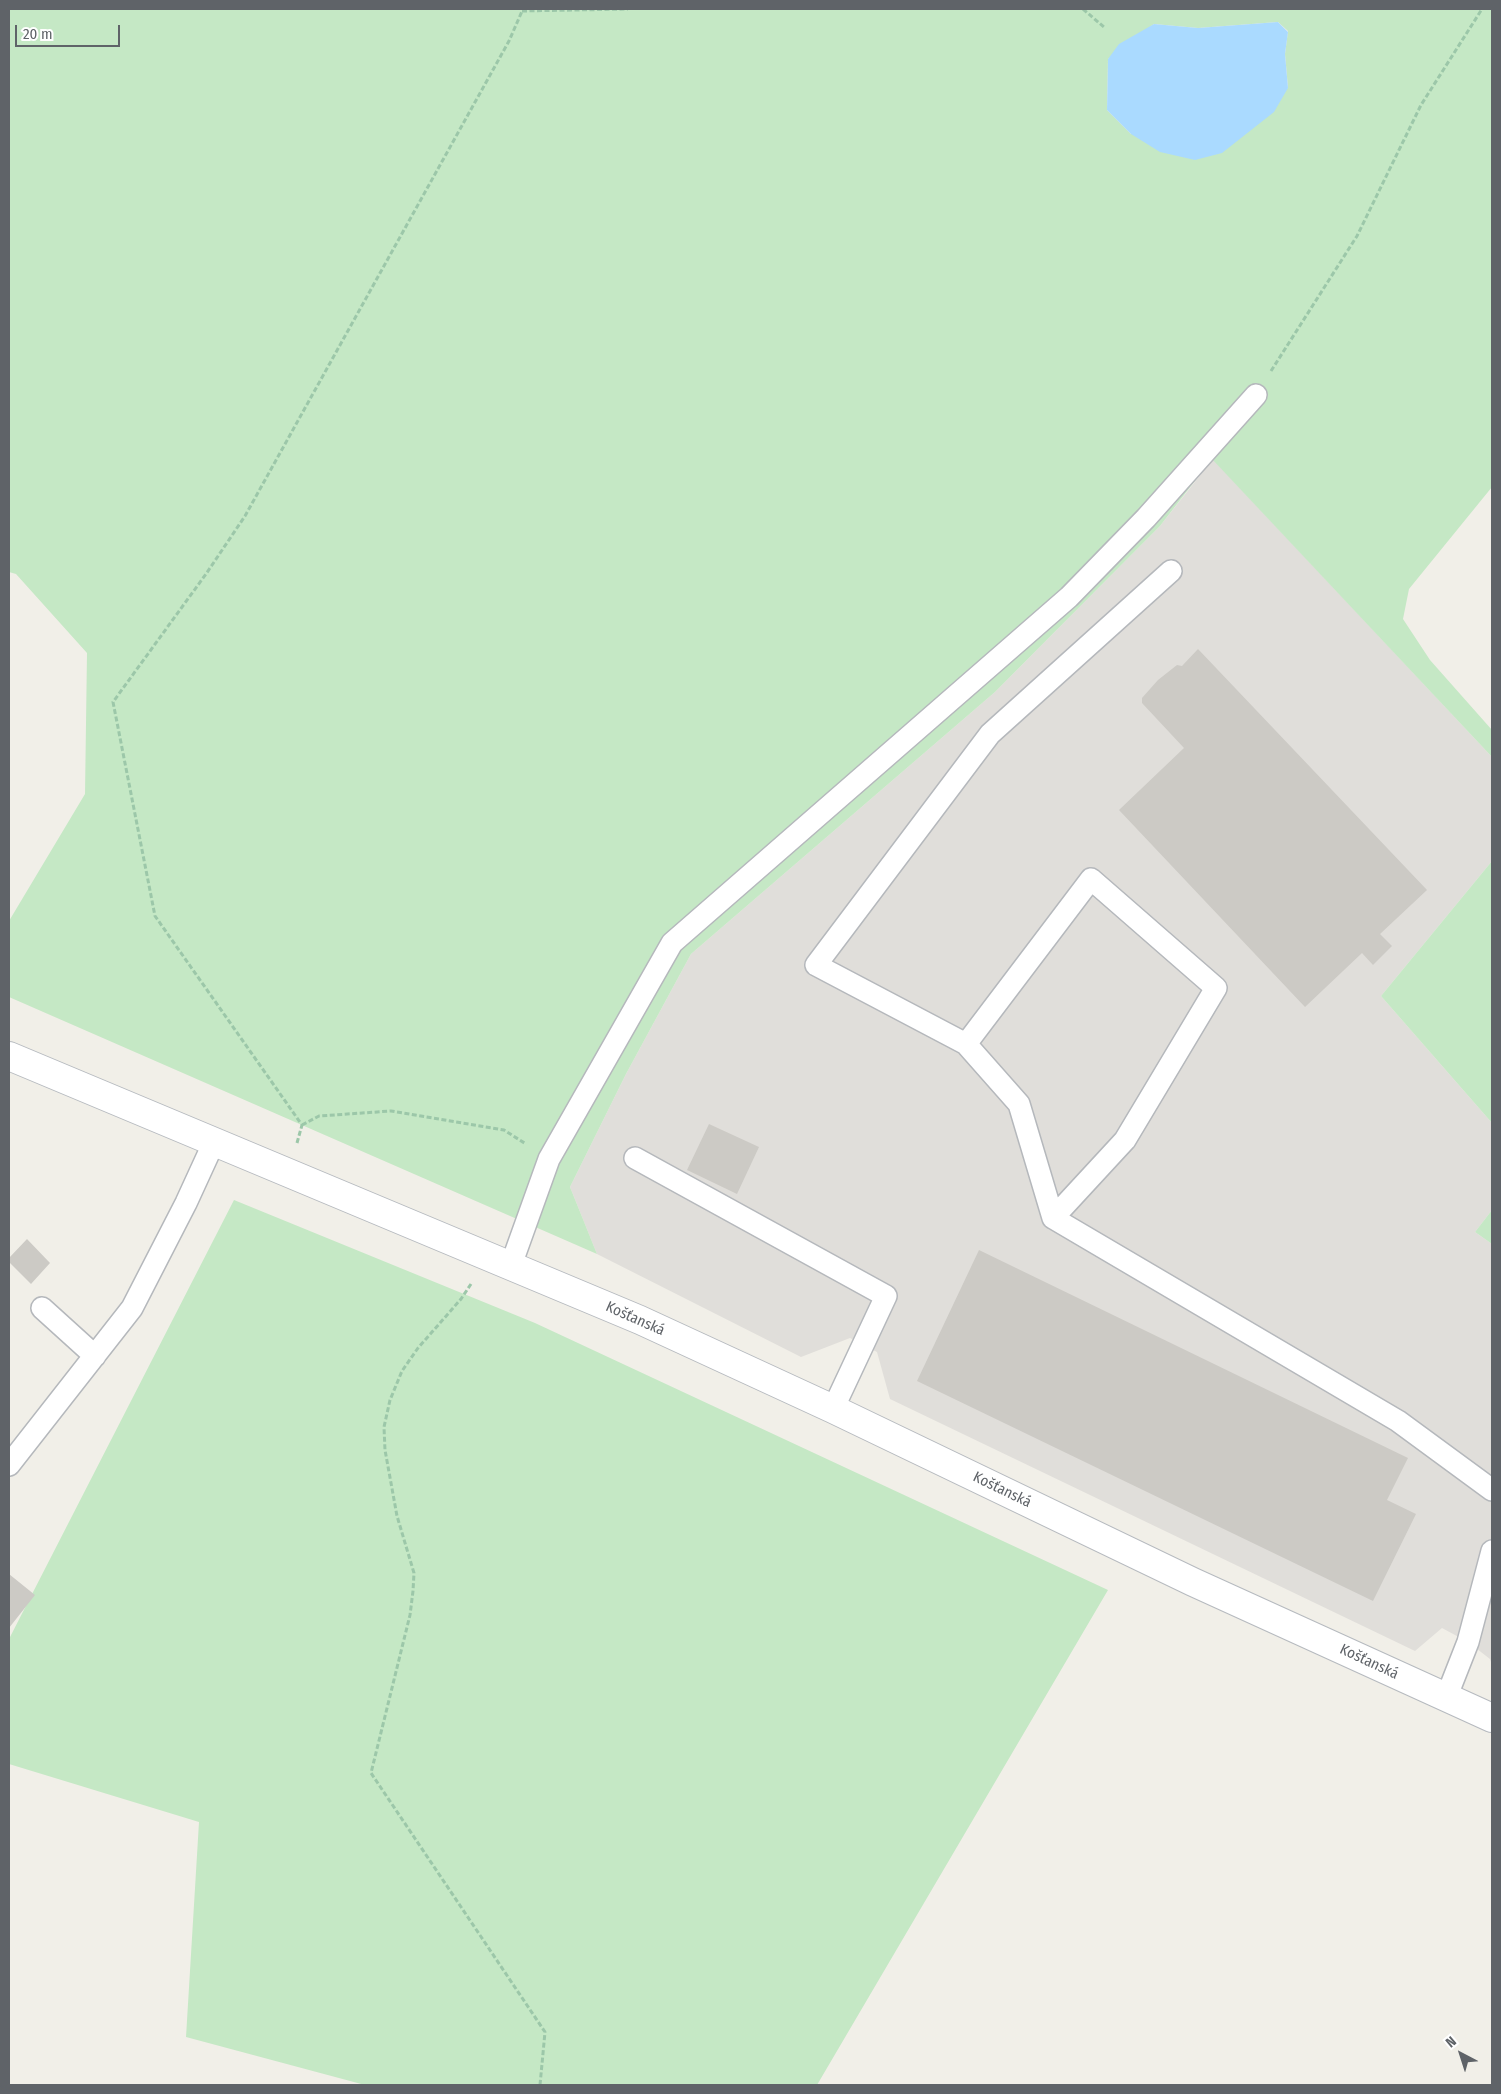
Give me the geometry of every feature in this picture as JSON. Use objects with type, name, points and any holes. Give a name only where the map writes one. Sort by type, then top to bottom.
[{"type":"street","name":"Košťanská","points":[[9,1056],[640,1320],[833,1409],[1193,1582],[1492,1718]]},
{"type":"lane","points":[[511,1265],[549,1159],[672,943],[1070,597],[1146,518],[1256,395]]},
{"type":"lane","points":[[1171,571],[990,734],[816,965],[966,1044],[1020,1104],[1052,1218],[1398,1421],[1492,1490]]},
{"type":"lane","points":[[966,1044],[1091,879],[1216,988],[1125,1140],[1052,1218]]},
{"type":"lane","points":[[9,1466],[132,1308],[186,1203],[214,1142]]},
{"type":"lane","points":[[635,1158],[886,1296],[833,1409]]},
{"type":"lane","points":[[42,1308],[95,1356]]},
{"type":"lane","points":[[1446,1698],[1468,1642],[1492,1552]]},
{"type":"path","points":[[302,1125],[155,916],[113,702],[206,574],[245,516],[509,41],[522,10],[628,9]]},
{"type":"path","points":[[1083,9],[1106,28]]},
{"type":"path","points":[[1256,395],[1356,236],[1421,105],[1482,9]]},
{"type":"path","points":[[288,1172],[302,1125],[319,1116],[391,1111],[504,1130],[549,1159]]},
{"type":"path","points":[[486,1254],[460,1299],[418,1348],[402,1371],[390,1400],[384,1427],[385,1450],[398,1516],[414,1573],[410,1615],[371,1773],[545,2032],[540,2085]]},
{"type":"shaded area","points":[[1213,459],[1492,757],[1492,861],[1381,996],[1492,1123],[1492,1210],[1475,1232],[1492,1244],[1492,1665],[1490,1659],[1468,1642],[1442,1628],[1415,1651],[890,1399],[877,1352],[850,1338],[801,1357],[597,1254],[570,1187],[626,1074],[691,954],[995,692],[1160,526]]},
{"type":"green space","points":[[9,9],[1492,9],[1492,487],[1409,589],[1403,619],[1430,660],[1492,730],[1492,757],[1212,459],[1160,526],[995,692],[691,954],[626,1074],[570,1187],[597,1254],[9,997],[9,921],[85,794],[87,653],[16,574],[9,572]],"holes":[[[1278,22],[1288,31],[1285,54],[1288,88],[1131,134],[1107,110],[1108,59],[1154,24],[1198,28]]]},
{"type":"green space","points":[[1492,861],[1492,1123],[1381,996]]},
{"type":"green space","points":[[234,1200],[535,1323],[1108,1590],[817,2085],[365,2085],[186,2037],[199,1822],[9,1764],[9,1639]]},
{"type":"green space","points":[[1492,1210],[1492,1244],[1475,1232]]},
{"type":"water","points":[[1278,22],[1288,32],[1285,54],[1288,88],[1274,112],[1222,153],[1195,160],[1160,152],[1131,134],[1107,110],[1108,59],[1119,44],[1154,24],[1198,28]]},
{"type":"building","points":[[1198,649],[1427,890],[1380,934],[1392,946],[1373,965],[1362,953],[1305,1007],[1119,810],[1184,748],[1142,703],[1142,698],[1158,680],[1177,665],[1182,666]]},
{"type":"building","points":[[709,1124],[759,1147],[737,1194],[687,1170]]},
{"type":"building","points":[[27,1239],[50,1263],[31,1284],[9,1262],[9,1258]]},
{"type":"building","points":[[979,1250],[1408,1458],[1387,1500],[1416,1514],[1373,1601],[917,1381]]},
{"type":"building","points":[[9,1574],[35,1595],[9,1628]]}]
